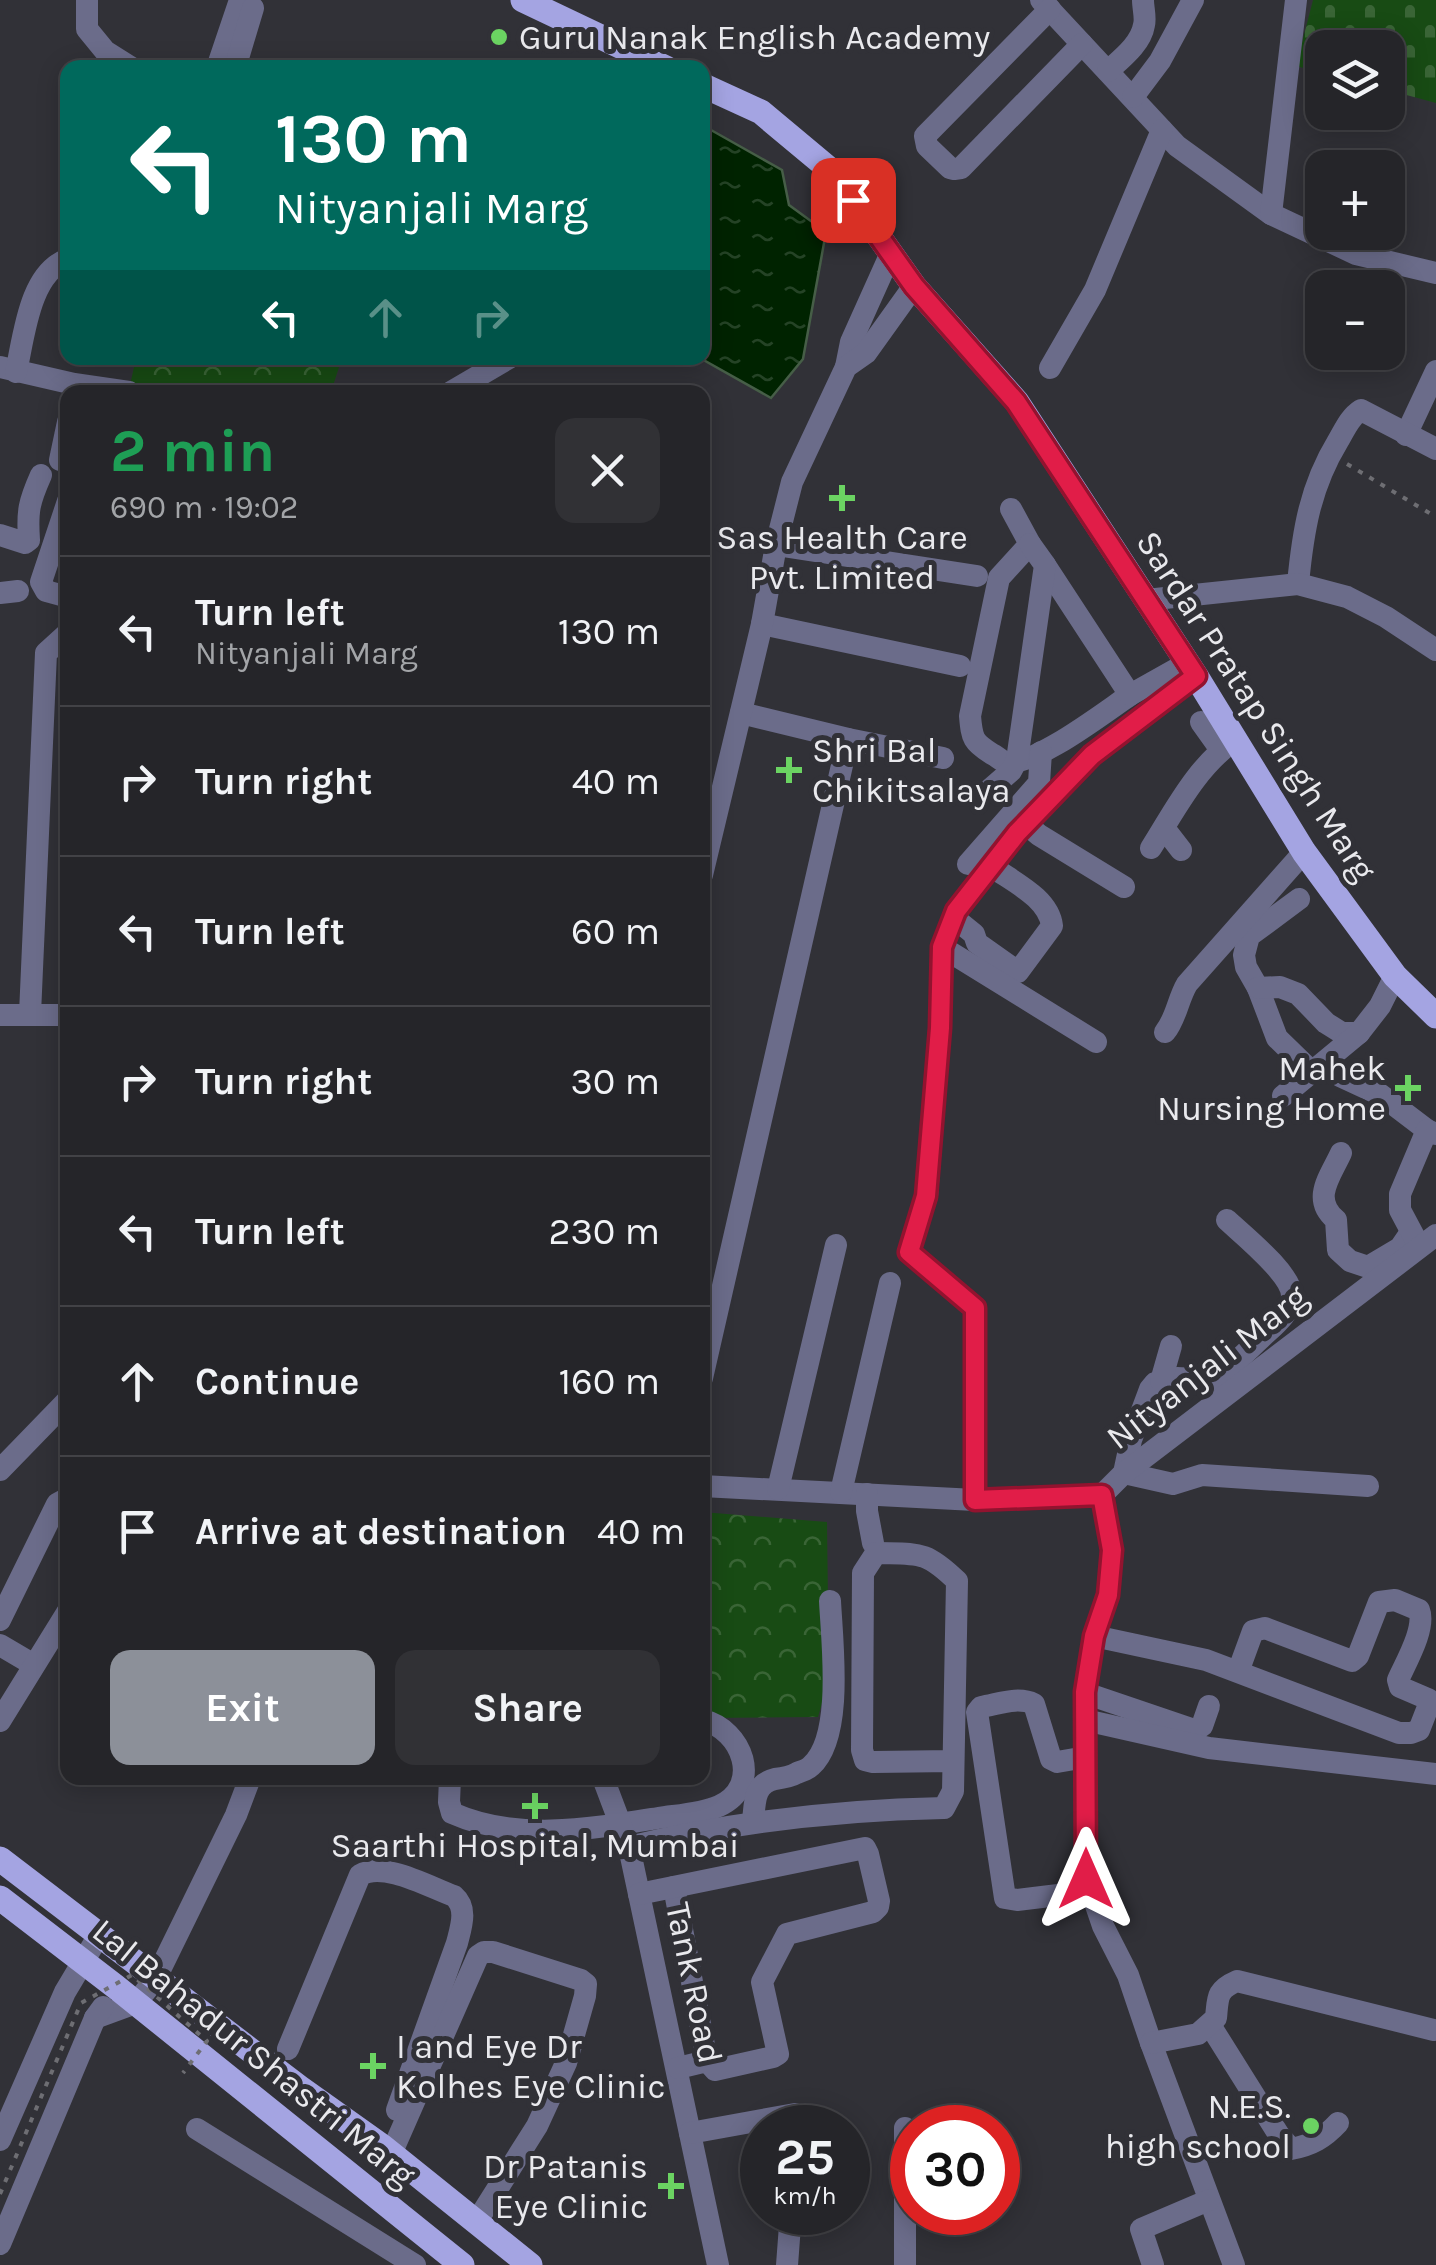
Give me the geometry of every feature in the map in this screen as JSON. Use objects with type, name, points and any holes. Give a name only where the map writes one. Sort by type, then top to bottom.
[{"type":"main road","points":[[523,0],[572,11],[637,60]]},
{"type":"main road","name":"Sardar Pratap Singh Marg","points":[[710,89],[761,112],[834,173],[914,286],[1016,402],[1191,670],[1228,745],[1395,976],[1436,1016]]},
{"type":"main road","name":"Lal Bahadur Shastri Marg","points":[[0,1859],[387,2151],[530,2265]]},
{"type":"main road","name":"Lal Bahadur Shastri Marg","points":[[0,1898],[462,2265]]},
{"type":"street","points":[[87,0],[87,29],[120,60]]},
{"type":"street","points":[[220,60],[240,0]]},
{"type":"street","points":[[237,60],[255,0]]},
{"type":"street","points":[[1108,70],[1142,34],[1143,0]]},
{"type":"street","points":[[1133,97],[1160,61],[1193,0]]},
{"type":"street","points":[[1271,214],[1296,0]]},
{"type":"street","points":[[1082,44],[961,168],[950,168],[927,146],[925,136],[1046,4],[1178,146],[1271,214],[1356,254],[1436,273]]},
{"type":"street","points":[[1050,368],[1094,290],[1162,130]]},
{"type":"street","points":[[710,841],[792,482],[846,367],[851,342],[891,253]]},
{"type":"street","points":[[60,262],[42,278],[4,370],[62,385]]},
{"type":"street","points":[[846,367],[866,353],[914,286]]},
{"type":"street","points":[[463,385],[496,365]]},
{"type":"street","points":[[1406,436],[1436,372]]},
{"type":"street","points":[[1298,584],[1311,498],[1353,415],[1361,410],[1436,450]]},
{"type":"street","points":[[0,536],[25,543],[29,540],[28,512],[41,475]]},
{"type":"street","points":[[1011,509],[1130,695]]},
{"type":"street","points":[[60,525],[41,582],[46,591],[60,595]]},
{"type":"street","points":[[1030,544],[999,578],[970,716],[972,738],[981,747],[1006,762],[1031,758],[1130,695],[1191,670]]},
{"type":"street","points":[[776,545],[977,576]]},
{"type":"street","points":[[988,791],[1011,771],[1017,760],[1045,565]]},
{"type":"street","points":[[1146,600],[1298,584],[1347,597],[1436,650]]},
{"type":"street","points":[[762,624],[960,666]]},
{"type":"street","points":[[30,1014],[46,653],[60,641]]},
{"type":"street","points":[[980,865],[1113,751],[1191,670]]},
{"type":"street","points":[[740,713],[944,758]]},
{"type":"street","points":[[1182,850],[1158,838],[1192,783],[1228,745],[1201,722]]},
{"type":"street","points":[[710,1343],[848,739]]},
{"type":"street","points":[[975,1500],[975,1308],[909,1252],[926,1196],[946,950],[953,917],[980,865],[1040,784],[1041,752]]},
{"type":"street","points":[[1026,824],[1124,887]]},
{"type":"street","points":[[1165,1032],[1187,984],[1304,852]]},
{"type":"street","points":[[953,917],[974,934],[977,942],[1028,979],[1052,919],[1046,906],[980,865]]},
{"type":"street","points":[[1299,899],[1248,936],[1244,955],[1277,1038],[1313,1072]]},
{"type":"street","points":[[946,950],[1096,1042]]},
{"type":"street","points":[[1283,1096],[1359,1033],[1380,1006],[1395,976]]},
{"type":"street","points":[[1258,988],[1280,988],[1298,994],[1326,1023],[1342,1033],[1359,1033]]},
{"type":"street","points":[[0,1015],[60,1015]]},
{"type":"street","points":[[1340,1076],[1382,1095],[1431,1132],[1400,1194],[1400,1210],[1422,1238],[1368,1266],[1350,1261],[1338,1250],[1336,1220],[1326,1213],[1323,1191],[1341,1153]]},
{"type":"street","points":[[1227,1220],[1281,1272],[1290,1286],[1288,1307],[1280,1320],[1213,1380],[1177,1378],[1155,1382],[1131,1440],[1124,1473],[1173,1484],[1202,1476],[1368,1486]]},
{"type":"street","name":"Nityanjali Marg","points":[[710,1486],[975,1500],[1102,1495],[1124,1473],[1422,1238]]},
{"type":"street","points":[[778,1489],[836,1245]]},
{"type":"street","points":[[842,1492],[890,1284]]},
{"type":"street","points":[[1161,1381],[1171,1346]]},
{"type":"street","points":[[0,1470],[60,1414]]},
{"type":"street","points":[[867,1494],[872,1543]]},
{"type":"street","points":[[1102,1495],[1112,1550],[1108,1595],[1094,1636],[1085,1692],[1086,1879],[1103,1926],[1128,1975],[1234,2265]]},
{"type":"street","points":[[0,1620],[60,1502]]},
{"type":"street","points":[[629,1847],[752,1822],[886,1809],[944,1808],[952,1791],[953,1760],[956,1581],[936,1561],[915,1554],[876,1553],[864,1572],[865,1760],[953,1760]]},
{"type":"street","points":[[1094,1636],[1206,1660],[1398,1733],[1419,1730],[1428,1708],[1428,1698],[1400,1687],[1398,1680],[1422,1618],[1419,1610],[1394,1600],[1379,1602],[1358,1656],[1352,1662],[1259,1628],[1253,1631],[1238,1672]]},
{"type":"street","points":[[752,1822],[760,1786],[811,1766],[828,1733],[833,1686],[830,1601]]},
{"type":"street","points":[[0,1720],[60,1624]]},
{"type":"street","points":[[0,1644],[34,1665]]},
{"type":"street","points":[[1085,1692],[1194,1730],[1202,1726],[1209,1706]]},
{"type":"street","points":[[1086,1757],[1051,1760],[1030,1701],[981,1707],[978,1712],[1004,1898],[1017,1900],[1091,1891]]},
{"type":"street","points":[[1086,1720],[1209,1748],[1436,1774]]},
{"type":"street","points":[[450,1785],[452,1814],[476,1824],[526,1831],[592,1828],[709,1808],[732,1796],[743,1780],[744,1761],[723,1728],[710,1723]]},
{"type":"street","points":[[0,2244],[4,2205],[95,2018],[156,1978],[247,1785]]},
{"type":"street","name":"Tank Road","points":[[606,1785],[629,1847],[718,2265]]},
{"type":"street","points":[[639,1894],[864,1848],[879,1901],[873,1912],[787,1934],[762,1982],[778,2054],[716,2070],[707,2061],[674,1887]]},
{"type":"street","points":[[288,2049],[360,1875],[369,1870],[385,1870],[454,1896],[460,1902],[462,1923],[457,1943],[387,2151]]},
{"type":"street","points":[[0,2140],[65,1992],[99,1935]]},
{"type":"street","points":[[387,2151],[478,1956],[493,1952],[581,1980],[586,1984],[585,1996],[566,2063],[537,2126],[478,2221]]},
{"type":"street","points":[[1151,2043],[1198,2034],[1210,2026],[1216,2018],[1218,1995],[1237,1982],[1434,2030]]},
{"type":"street","points":[[1210,2026],[1291,2149],[1310,2146],[1338,2123]]},
{"type":"street","points":[[678,2068],[707,2061]]},
{"type":"street","points":[[690,2132],[740,2123]]},
{"type":"street","points":[[197,2129],[415,2265]]},
{"type":"street","points":[[1153,2265],[1142,2229],[1209,2200]]},
{"type":"street","points":[[787,2265],[790,2235]]},
{"type":"street","points":[[905,2235],[905,2265]]},
{"type":"path","points":[[1330,454],[1436,517]]},
{"type":"path","points":[[4,2205],[81,2003],[132,1976],[208,2041],[183,2073]]},
{"type":"green space","points":[[1313,0],[1436,0],[1436,103],[1405,95],[1405,30],[1305,30]]},
{"type":"green space","points":[[1305,31],[1305,68],[1296,66]]},
{"type":"green space","points":[[134,365],[340,365],[333,385],[130,385]]},
{"type":"green space","points":[[710,1513],[827,1522],[829,1679],[818,1717],[710,1718]]},
{"type":"water","points":[[710,131],[782,170],[789,205],[826,232],[803,359],[771,398],[710,364]]},
{"type":"place","name":"Guru Nanak English Academy","points":[[499,37]]},
{"type":"place","name":"Sas Health Care Pvt. Limited","points":[[842,498]]},
{"type":"place","name":"Shri Bal Chikitsalaya","points":[[789,770]]},
{"type":"place","name":"Mahek Nursing Home","points":[[1408,1088]]},
{"type":"place","name":"Saarthi Hospital, Mumbai","points":[[535,1806]]},
{"type":"place","name":"I and Eye Dr Kolhes Eye Clinic","points":[[373,2066]]},
{"type":"place","name":"N.E.S. high school","points":[[1311,2126]]},
{"type":"place","name":"Dr Patanis Eye Clinic","points":[[671,2186]]},
{"type":"route","points":[[853,200],[914,286],[1016,402],[1196,676],[1092,755],[1017,833],[956,911],[942,947],[940,1028],[926,1196],[909,1252],[975,1308],[975,1500],[1102,1495],[1112,1550],[1108,1595],[1094,1636],[1085,1692],[1086,1879]]}]
